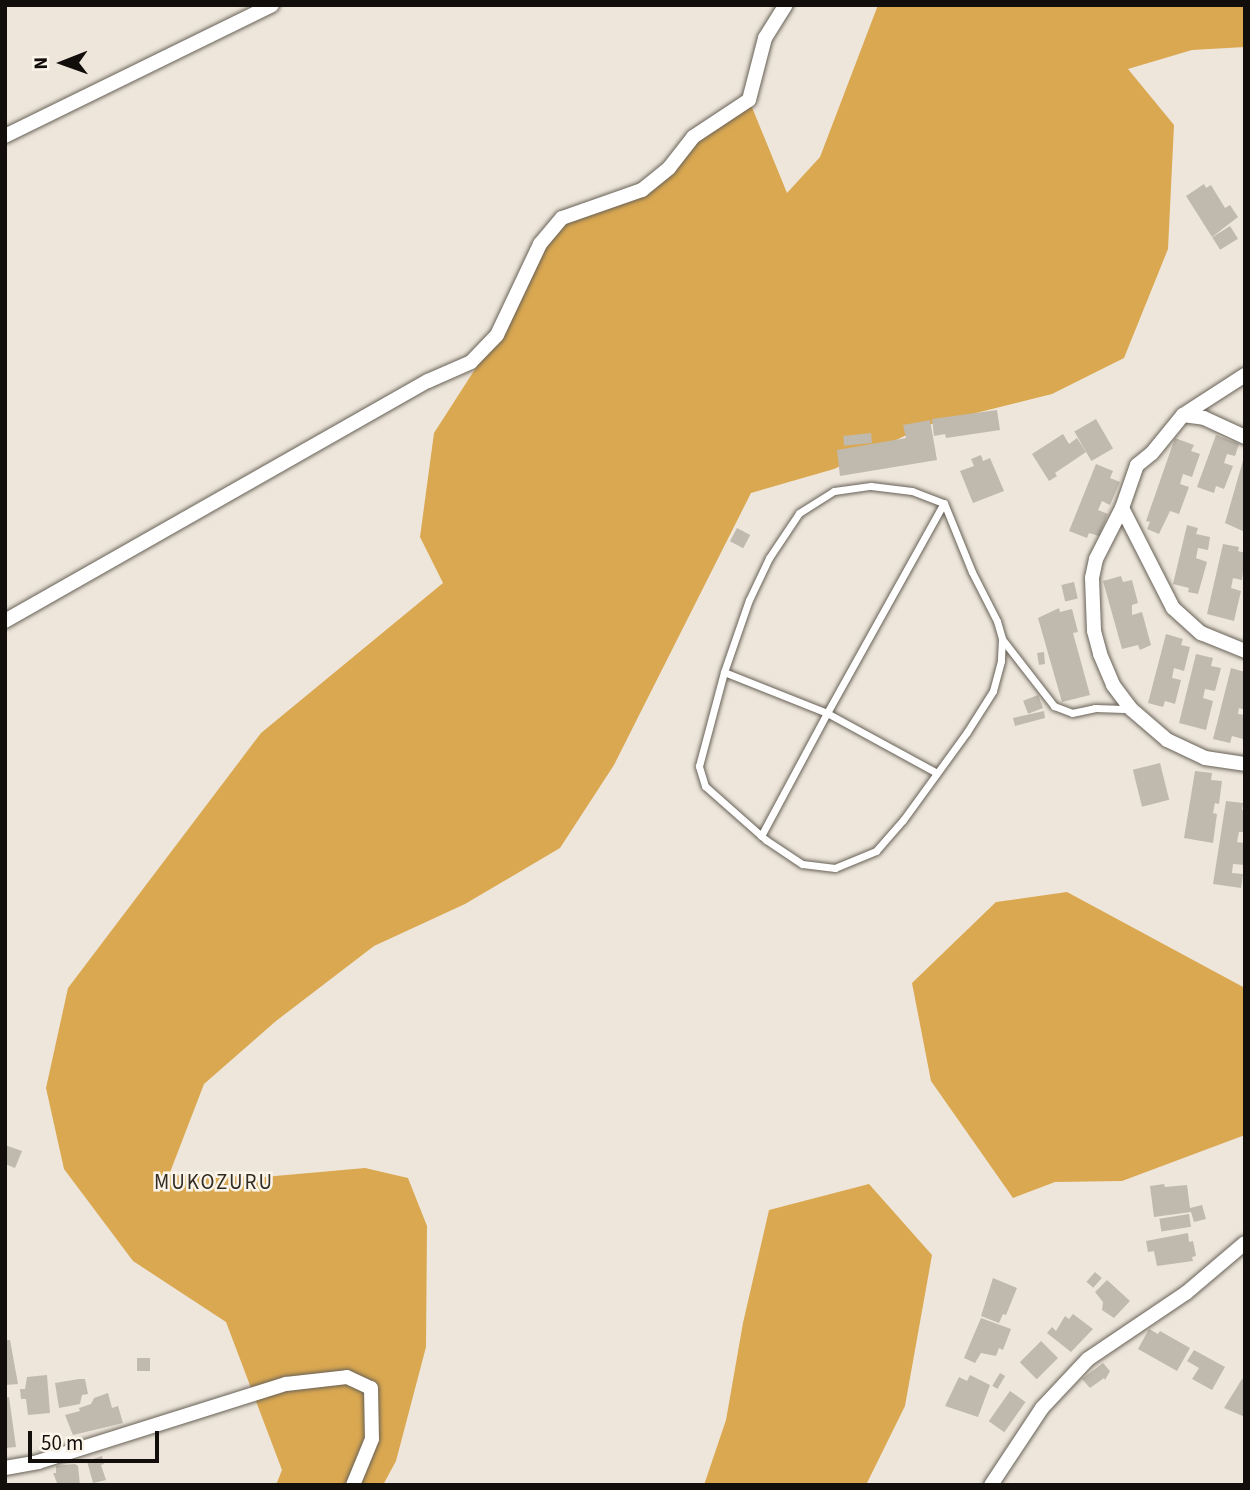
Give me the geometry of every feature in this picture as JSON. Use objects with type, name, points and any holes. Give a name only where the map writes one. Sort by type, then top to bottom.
[{"type":"street","points":[[5,136],[272,5]]},
{"type":"street","points":[[5,621],[428,382],[471,362],[497,335],[540,244],[562,218],[642,190],[669,168],[693,137],[749,100],[765,38],[786,5]]},
{"type":"street","points":[[1245,375],[1183,415],[1152,453],[1137,465],[1122,508],[1096,559],[1092,578],[1094,631],[1114,685],[1131,709],[1167,740],[1196,754],[1245,764]]},
{"type":"street","points":[[1183,415],[1204,418],[1245,437]]},
{"type":"street","points":[[1122,508],[1173,608],[1201,633],[1245,651]]},
{"type":"street","points":[[991,1485],[1042,1408],[1088,1359],[1186,1293],[1245,1243]]},
{"type":"street","points":[[5,1468],[38,1462],[286,1384],[347,1377],[371,1388],[372,1439],[353,1485]]},
{"type":"lane","points":[[871,486],[912,491],[944,503],[972,572],[997,621],[1002,639],[1001,661],[993,691],[937,773],[876,851],[835,868],[802,864],[761,836],[705,786],[699,766],[724,672],[749,600],[769,558],[799,513],[834,491],[871,486]]},
{"type":"lane","points":[[761,836],[944,503]]},
{"type":"lane","points":[[1002,639],[1054,706],[1072,713],[1095,708],[1131,709]]},
{"type":"lane","points":[[724,672],[827,713],[937,773]]},
{"type":"shaded area","points":[[878,5],[1245,5],[1245,47],[1192,50],[1128,69],[1174,125],[1168,249],[1124,358],[1052,394],[928,425],[834,469],[751,493],[614,765],[560,848],[465,904],[374,946],[276,1021],[204,1084],[169,1175],[264,1177],[365,1168],[408,1178],[427,1226],[426,1347],[396,1461],[383,1485],[276,1485],[282,1470],[226,1322],[133,1261],[64,1169],[46,1088],[68,988],[261,733],[443,583],[420,537],[434,433],[497,335],[562,218],[642,189],[693,137],[749,100],[787,193],[820,157]]},
{"type":"shaded area","points":[[1067,892],[1245,988],[1245,1135],[1122,1181],[1055,1182],[1013,1198],[931,1081],[912,983],[996,902]]},
{"type":"shaded area","points":[[869,1184],[932,1255],[905,1406],[866,1485],[704,1485],[726,1420],[743,1323],[769,1210]]},
{"type":"building","points":[[1204,184],[1206,188],[1211,185],[1225,208],[1230,205],[1238,217],[1212,237],[1186,196]]},
{"type":"building","points":[[1230,226],[1238,239],[1220,250],[1212,237]]},
{"type":"building","points":[[997,410],[1000,430],[946,438],[945,434],[934,436],[932,419]]},
{"type":"building","points":[[1096,419],[1113,448],[1091,461],[1074,432]]},
{"type":"building","points":[[930,420],[937,460],[840,476],[837,450],[906,438],[903,425]]},
{"type":"building","points":[[871,433],[872,443],[844,446],[843,436]]},
{"type":"building","points":[[1063,434],[1069,444],[1077,438],[1086,452],[1055,473],[1057,476],[1049,481],[1032,454]]},
{"type":"building","points":[[1216,435],[1239,444],[1235,456],[1227,454],[1224,463],[1233,466],[1224,489],[1216,486],[1214,493],[1197,487]]},
{"type":"building","points":[[1175,438],[1194,445],[1191,451],[1200,454],[1192,477],[1183,474],[1180,484],[1189,487],[1179,514],[1170,511],[1159,534],[1147,529],[1150,522],[1146,521]]},
{"type":"building","points":[[981,455],[983,461],[990,458],[1004,491],[973,503],[960,471],[974,466],[971,459]]},
{"type":"building","points":[[1245,457],[1245,532],[1225,523]]},
{"type":"building","points":[[1096,464],[1113,471],[1110,478],[1120,482],[1110,505],[1102,501],[1098,510],[1108,514],[1099,536],[1089,533],[1087,538],[1069,531]]},
{"type":"building","points":[[1187,525],[1198,528],[1196,534],[1210,537],[1208,550],[1198,548],[1196,558],[1207,562],[1198,594],[1188,592],[1189,588],[1173,584]]},
{"type":"building","points":[[737,528],[750,535],[743,548],[730,541]]},
{"type":"building","points":[[1223,544],[1239,547],[1238,551],[1245,553],[1242,580],[1233,578],[1231,588],[1241,591],[1234,621],[1207,614]]},
{"type":"building","points":[[1121,576],[1123,582],[1132,580],[1138,603],[1132,605],[1132,615],[1142,612],[1151,645],[1140,650],[1138,645],[1122,649],[1103,581]]},
{"type":"building","points":[[1074,582],[1078,599],[1065,601],[1061,585]]},
{"type":"building","points":[[1059,608],[1060,612],[1072,609],[1078,632],[1073,633],[1090,695],[1062,702],[1038,618]]},
{"type":"building","points":[[1166,634],[1183,639],[1181,645],[1190,647],[1184,671],[1174,668],[1172,678],[1181,680],[1175,704],[1165,701],[1163,707],[1148,703]]},
{"type":"building","points":[[1044,652],[1045,664],[1039,665],[1037,653]]},
{"type":"building","points":[[1196,654],[1213,658],[1211,666],[1221,668],[1215,691],[1205,689],[1203,698],[1213,701],[1206,730],[1179,723]]},
{"type":"building","points":[[1231,668],[1245,672],[1245,710],[1239,708],[1238,714],[1245,715],[1245,730],[1243,739],[1232,736],[1230,743],[1213,739]]},
{"type":"building","points":[[1038,695],[1043,708],[1028,714],[1023,701]]},
{"type":"building","points":[[1044,711],[1045,718],[1015,726],[1013,718]]},
{"type":"building","points":[[1160,763],[1169,800],[1142,807],[1133,770]]},
{"type":"building","points":[[1195,771],[1212,773],[1211,780],[1222,781],[1219,804],[1215,803],[1213,813],[1217,814],[1213,843],[1184,838]]},
{"type":"building","points":[[1226,801],[1243,803],[1242,810],[1245,810],[1245,832],[1239,832],[1237,842],[1245,843],[1245,865],[1233,864],[1232,873],[1243,874],[1241,888],[1213,884]]},
{"type":"building","points":[[5,1145],[22,1151],[15,1168],[5,1164]]},
{"type":"building","points":[[1164,1184],[1165,1187],[1187,1185],[1190,1208],[1202,1205],[1206,1219],[1194,1222],[1191,1212],[1154,1217],[1150,1186]]},
{"type":"building","points":[[1189,1214],[1191,1227],[1161,1232],[1159,1219]]},
{"type":"building","points":[[1188,1233],[1196,1256],[1192,1257],[1193,1261],[1157,1266],[1154,1251],[1148,1252],[1146,1241]]},
{"type":"building","points":[[1095,1272],[1102,1278],[1093,1288],[1086,1282]]},
{"type":"building","points":[[993,1278],[1017,1288],[1006,1315],[1003,1314],[999,1323],[981,1316]]},
{"type":"building","points":[[1107,1280],[1130,1301],[1114,1318],[1102,1310],[1103,1302],[1095,1292]]},
{"type":"building","points":[[1073,1314],[1093,1329],[1071,1352],[1047,1333],[1052,1327],[1056,1331],[1065,1316],[1069,1319]]},
{"type":"building","points":[[981,1318],[1011,1329],[1003,1350],[999,1348],[996,1356],[981,1353],[975,1363],[964,1358]]},
{"type":"building","points":[[1149,1329],[1158,1334],[1160,1331],[1190,1348],[1177,1371],[1138,1349]]},
{"type":"building","points":[[5,1340],[10,1340],[18,1384],[5,1385]]},
{"type":"building","points":[[1041,1341],[1058,1358],[1037,1379],[1020,1362]]},
{"type":"building","points":[[1194,1350],[1225,1367],[1212,1390],[1192,1379],[1199,1368],[1187,1361]]},
{"type":"building","points":[[137,1358],[150,1358],[150,1371],[137,1371]]},
{"type":"building","points":[[1103,1363],[1110,1371],[1105,1380],[1104,1378],[1090,1388],[1082,1379]]},
{"type":"building","points":[[1000,1373],[1005,1376],[997,1389],[992,1386]]},
{"type":"building","points":[[47,1375],[50,1413],[28,1415],[26,1399],[21,1399],[20,1389],[25,1389],[27,1377]]},
{"type":"building","points":[[970,1375],[990,1385],[978,1417],[945,1406],[959,1377],[967,1381]]},
{"type":"building","points":[[85,1379],[88,1394],[82,1395],[80,1404],[59,1408],[55,1383]]},
{"type":"building","points":[[1242,1379],[1245,1380],[1245,1417],[1224,1408]]},
{"type":"building","points":[[1010,1391],[1026,1402],[1004,1432],[989,1421]]},
{"type":"building","points":[[108,1393],[112,1408],[118,1406],[123,1423],[73,1435],[65,1415],[80,1411],[79,1408],[91,1404],[94,1398]]},
{"type":"building","points":[[9,1397],[16,1447],[5,1448],[5,1398]]},
{"type":"building","points":[[102,1456],[104,1464],[101,1465],[106,1480],[93,1483],[87,1461]]},
{"type":"building","points":[[56,1466],[78,1466],[80,1485],[58,1485],[53,1473],[56,1473]]},
{"type":"district","name":"MUKOZURU","points":[[214,1182]]}]
